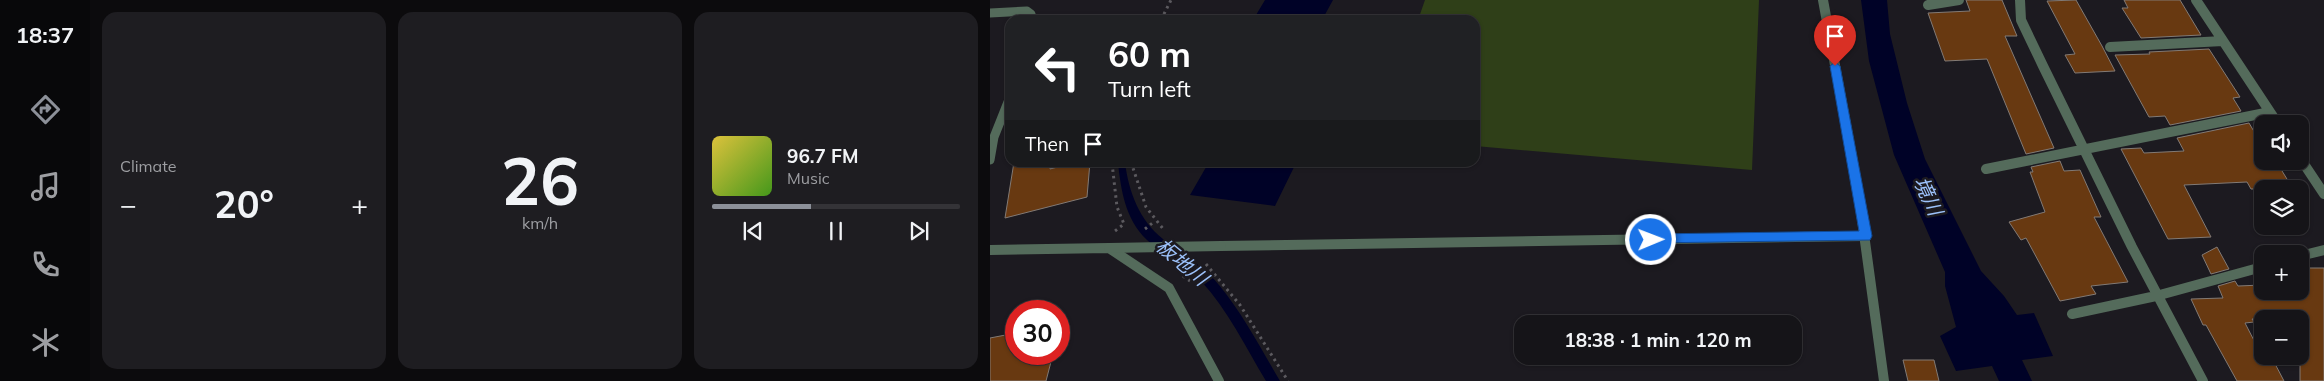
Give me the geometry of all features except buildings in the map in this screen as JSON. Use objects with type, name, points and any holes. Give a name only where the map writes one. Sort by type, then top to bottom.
[{"type":"street","points":[[1822,0],[1866,236],[1876,303],[1884,381]]},
{"type":"street","points":[[1928,5],[1959,0]]},
{"type":"street","points":[[2020,0],[2020,20],[2156,296],[2203,381]]},
{"type":"street","points":[[2196,0],[2272,115]]},
{"type":"street","points":[[2110,47],[2223,41]]},
{"type":"street","points":[[1986,169],[2270,112]]},
{"type":"street","points":[[2308,170],[2324,194]]},
{"type":"street","points":[[990,250],[1866,236]]},
{"type":"street","points":[[1109,248],[1169,288],[1196,335],[1219,381]]},
{"type":"street","points":[[2309,254],[2324,250]]},
{"type":"street","points":[[2072,314],[2156,296],[2254,269]]},
{"type":"lane","points":[[990,13],[1022,10],[1031,15]]},
{"type":"lane","points":[[990,160],[994,137],[1005,110]]},
{"type":"path","points":[[1164,15],[1171,0]]},
{"type":"path","points":[[1112,167],[1117,207],[1124,224],[1112,233]]},
{"type":"path","points":[[1132,167],[1138,190],[1150,216],[1167,233]]},
{"type":"path","points":[[1204,262],[1224,282],[1255,326],[1288,381]]},
{"type":"green space","points":[[1425,0],[1759,0],[1752,170],[1480,146],[1480,15],[1420,15]]},
{"type":"water","points":[[1265,0],[1333,0],[1325,15],[1256,15]]},
{"type":"water","name":"境川","points":[[1861,0],[1887,0],[1890,34],[1907,103],[1925,159],[1981,271],[2004,296],[2017,315],[2034,313],[2053,356],[2022,360],[2032,381],[1999,381],[1992,366],[1956,371],[1940,336],[1956,327],[1945,286],[1945,272],[1894,155],[1869,61]]},
{"type":"water","name":"板地川","points":[[1119,167],[1126,167],[1132,195],[1141,214],[1163,239],[1199,266],[1219,285],[1244,320],[1280,381],[1266,381],[1220,304],[1201,281],[1153,245],[1140,232],[1125,204]]},
{"type":"water","points":[[1206,167],[1294,167],[1275,206],[1190,195]]},
{"type":"route","points":[[1651,240],[1866,236],[1835,66]]}]
